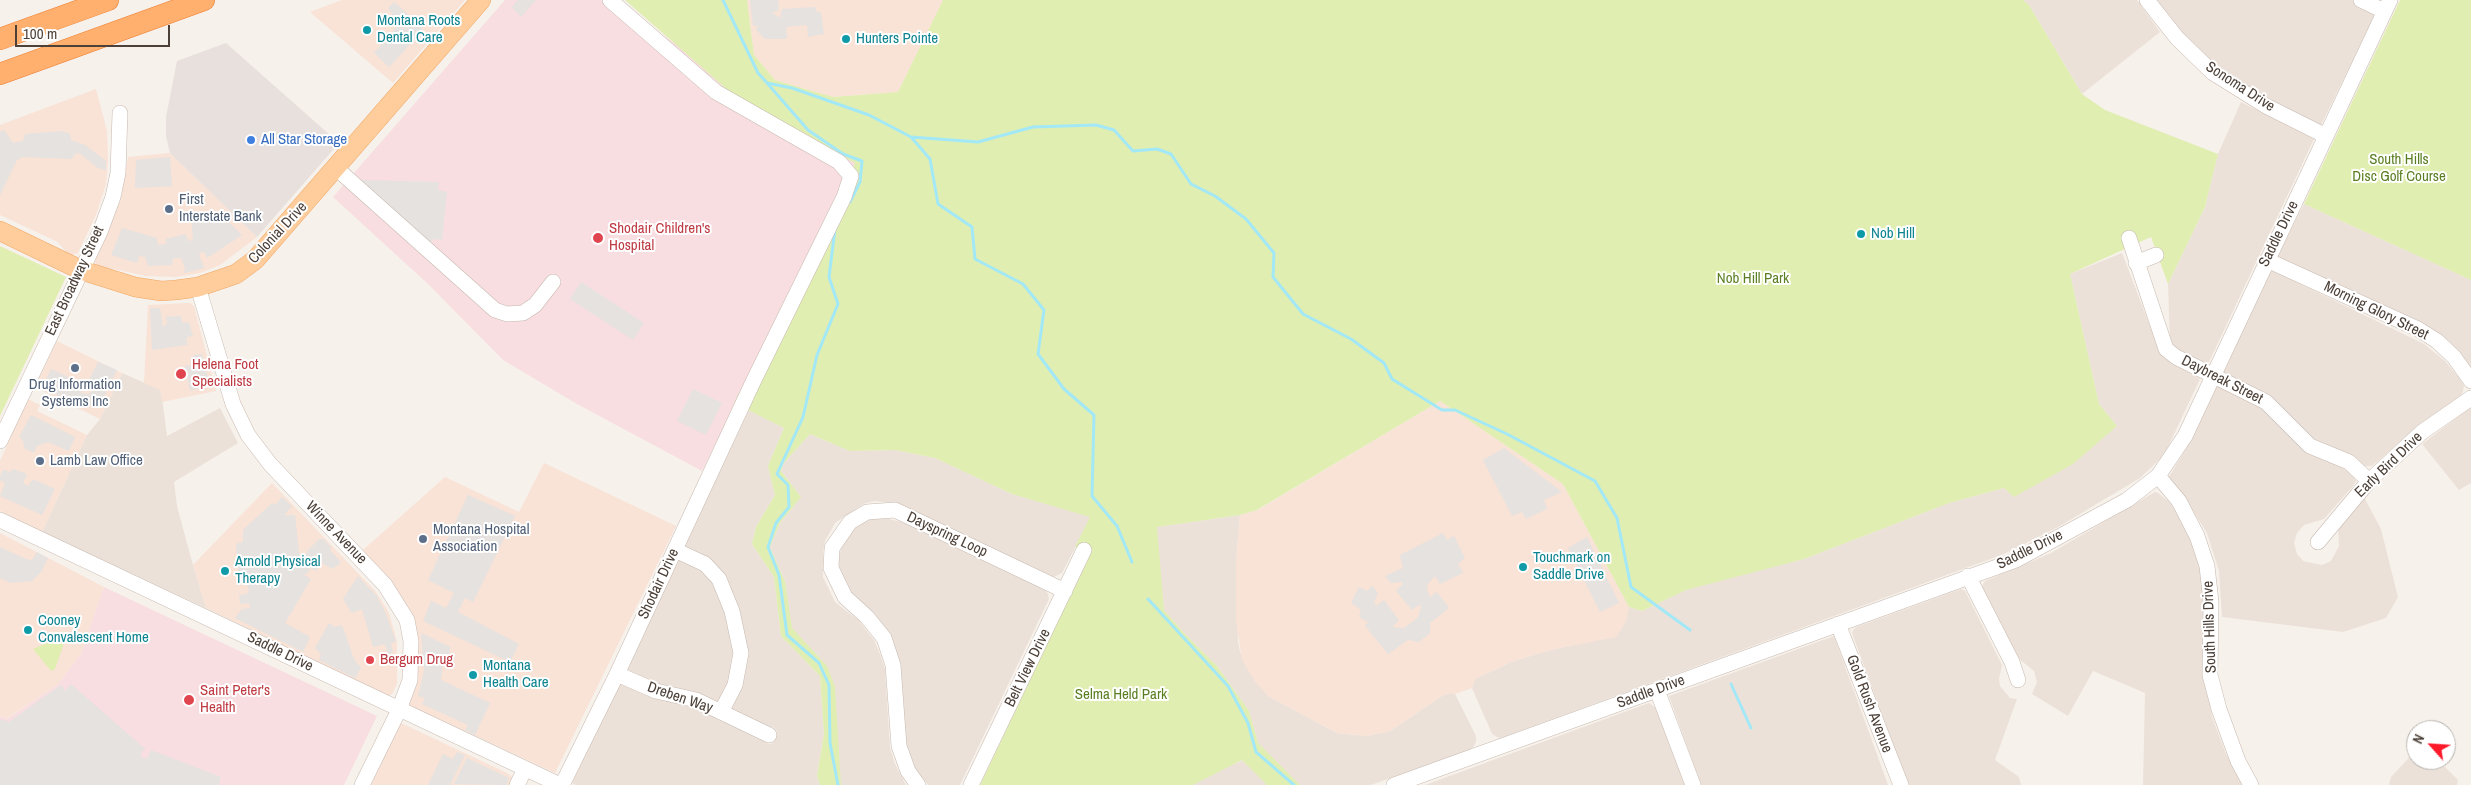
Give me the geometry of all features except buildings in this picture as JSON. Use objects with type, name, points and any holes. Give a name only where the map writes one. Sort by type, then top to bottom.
[{"type":"highway","points":[[0,39],[108,0]]},
{"type":"highway","points":[[0,74],[204,0]]},
{"type":"main road","name":"Colonial Drive","points":[[0,232],[81,270],[135,287],[161,291],[198,287],[236,274],[255,260],[481,0]]},
{"type":"street","name":"Shodair Drive","points":[[561,785],[616,674],[753,382],[844,197],[850,176],[839,162],[716,92],[610,0]]},
{"type":"street","name":"Sonoma Drive","points":[[2147,0],[2177,38],[2213,73],[2266,106],[2326,136]]},
{"type":"street","points":[[2361,0],[2387,6]]},
{"type":"street","name":"Saddle Drive","points":[[1394,785],[2016,560],[2127,500],[2158,476],[2185,436],[2387,6]]},
{"type":"street","name":"East Broadway Street","points":[[0,441],[81,270],[113,197],[118,173],[120,113]]},
{"type":"street","points":[[336,168],[495,310],[507,314],[523,313],[535,305],[553,282]]},
{"type":"street","name":"Daybreak Street","points":[[2129,238],[2166,349],[2176,357],[2266,402],[2310,446],[2349,462],[2369,482]]},
{"type":"street","points":[[2136,263],[2156,255]]},
{"type":"street","name":"Morning Glory Street","points":[[2267,260],[2418,329],[2436,341],[2454,357],[2471,381]]},
{"type":"street","name":"Winne Avenue","points":[[198,287],[233,404],[248,435],[270,464],[386,585],[407,620],[411,640],[410,680],[399,710],[362,785]]},
{"type":"street","name":"Early Bird Drive","points":[[2318,542],[2369,482],[2422,432],[2471,398]]},
{"type":"street","name":"South Hills Drive","points":[[2158,476],[2179,501],[2197,536],[2207,566],[2211,602],[2210,675],[2219,709],[2232,744],[2251,785]]},
{"type":"street","name":"Dayspring Loop","points":[[918,785],[908,771],[899,746],[893,665],[884,638],[867,617],[845,597],[831,568],[832,548],[850,522],[867,512],[895,510],[1065,590]]},
{"type":"street","name":"Saddle Drive","points":[[0,520],[561,785]]},
{"type":"street","points":[[674,550],[705,564],[719,579],[732,611],[741,653],[735,685],[721,712]]},
{"type":"street","name":"Belt View Drive","points":[[971,785],[1084,550]]},
{"type":"street","points":[[1968,576],[2012,662],[2018,680]]},
{"type":"street","name":"Gold Rush Avenue","points":[[1838,624],[1901,785]]},
{"type":"street","name":"Dreben Way","points":[[616,674],[656,691],[696,700],[769,735]]},
{"type":"street","points":[[1657,690],[1693,785]]},
{"type":"street","points":[[517,785],[525,769]]},
{"type":"shaded area","points":[[342,0],[465,0],[393,83],[310,12]]},
{"type":"shaded area","name":"Shodair Children's Hospital","points":[[505,0],[610,0],[855,163],[702,471],[577,404],[503,360],[428,284],[333,197]]},
{"type":"shaded area","points":[[518,0],[536,0],[521,17],[512,7]]},
{"type":"shaded area","points":[[747,0],[943,0],[898,92],[833,97],[775,80],[754,55]]},
{"type":"shaded area","points":[[750,0],[778,0],[779,10],[772,13],[780,18],[782,9],[815,7],[816,11],[821,13],[824,34],[808,37],[807,25],[786,27],[787,39],[765,39],[756,30],[758,26],[753,26]]},
{"type":"shaded area","points":[[2023,0],[2137,0],[2160,32],[2082,94],[2029,5]]},
{"type":"shaded area","points":[[2154,0],[2354,0],[2377,11],[2321,125],[2274,103],[2236,81],[2208,60],[2178,30]]},
{"type":"shaded area","points":[[394,2],[422,26],[422,32],[428,38],[423,44],[414,40],[389,67],[374,53],[402,21],[400,20],[394,26],[388,20],[392,14],[388,8]]},
{"type":"shaded area","name":"All Star Storage","points":[[226,43],[339,143],[257,237],[170,153],[166,136],[166,117],[177,61]]},
{"type":"shaded area","points":[[96,89],[107,131],[108,160],[106,184],[96,215],[78,253],[72,255],[67,253],[58,242],[0,215],[0,125]]},
{"type":"shaded area","points":[[2241,102],[2314,139],[2209,362],[2203,363],[2178,352],[2170,343],[2168,284],[2205,207],[2218,154]]},
{"type":"shaded area","points":[[4,130],[13,143],[23,141],[25,134],[63,131],[70,134],[71,140],[85,145],[106,161],[106,170],[98,168],[79,153],[74,155],[72,159],[23,157],[17,160],[0,195],[0,132]]},
{"type":"shaded area","points":[[170,153],[257,237],[220,265],[200,273],[176,277],[146,276],[114,269],[99,268],[95,263],[96,258],[121,199],[128,157]]},
{"type":"shaded area","points":[[170,157],[172,186],[135,188],[136,160]]},
{"type":"shaded area","points":[[358,180],[439,182],[438,190],[447,192],[442,240],[433,239],[429,244]]},
{"type":"shaded area","points":[[2304,204],[2471,280],[2471,369],[2468,364],[2277,257]]},
{"type":"shaded area","points":[[218,212],[242,235],[207,258],[204,252],[201,252],[199,255],[204,268],[184,273],[185,268],[181,258],[173,258],[172,265],[148,266],[145,257],[139,256],[137,263],[111,255],[122,228],[157,238],[158,245],[166,244],[166,239],[185,234],[189,242],[193,238],[191,215]]},
{"type":"shaded area","points":[[2122,253],[2159,350],[2164,358],[2200,379],[2168,447],[2160,459],[2140,478],[2058,527],[2004,554],[1503,737],[1499,738],[1492,734],[1472,688],[1475,679],[1481,676],[1514,661],[1550,650],[1616,636],[1622,628],[1629,607],[1642,611],[1686,590],[1804,559],[1949,503],[2004,488],[2014,497],[2117,426],[2099,404],[2070,274]]},
{"type":"shaded area","points":[[2271,270],[2424,344],[2445,361],[2460,379],[2464,386],[2462,395],[2409,434],[2372,466],[2364,466],[2350,455],[2314,439],[2272,398],[2222,372]]},
{"type":"shaded area","points":[[581,282],[644,323],[633,340],[570,299]]},
{"type":"shaded area","points":[[190,303],[194,306],[216,391],[162,402],[160,390],[144,383],[148,305]]},
{"type":"shaded area","points":[[150,308],[160,308],[163,327],[167,324],[166,317],[180,316],[183,323],[189,322],[193,336],[187,337],[187,345],[152,350]]},
{"type":"shaded area","points":[[57,341],[122,373],[100,419],[35,387]]},
{"type":"shaded area","points":[[202,354],[210,386],[190,391],[185,366],[195,364],[194,355]]},
{"type":"shaded area","points":[[98,362],[117,370],[105,395],[96,404],[82,406],[42,388],[51,369],[85,385],[81,393],[89,394],[95,388],[87,384]]},
{"type":"shaded area","points":[[122,373],[161,390],[167,436],[220,408],[238,443],[174,482],[177,506],[206,608],[42,532],[87,435],[100,419]]},
{"type":"shaded area","points":[[2215,385],[2260,407],[2305,451],[2338,465],[2353,475],[2356,481],[2353,486],[2324,519],[2304,525],[2297,533],[2294,543],[2297,554],[2303,561],[2322,565],[2331,561],[2339,546],[2338,527],[2364,497],[2381,529],[2398,597],[2386,618],[2343,632],[2222,617],[2219,571],[2207,533],[2186,500],[2167,480],[2184,452]]},
{"type":"shaded area","points":[[693,389],[722,403],[706,435],[677,421]]},
{"type":"shaded area","points":[[28,399],[40,405],[37,411],[87,435],[42,532],[0,511],[0,461]]},
{"type":"shaded area","points":[[1440,401],[1563,484],[1629,607],[1626,622],[1616,637],[1550,650],[1514,661],[1481,676],[1475,680],[1472,688],[1442,696],[1390,731],[1367,736],[1337,733],[1268,696],[1255,682],[1242,660],[1236,621],[1236,561],[1240,515],[1258,510]]},
{"type":"shaded area","points":[[2471,407],[2471,483],[2459,490],[2422,444]]},
{"type":"shaded area","points":[[749,410],[784,428],[768,466],[775,495],[756,527],[752,544],[774,577],[781,636],[820,676],[824,734],[817,776],[820,785],[576,785],[572,783],[620,681],[693,705],[760,736],[766,743],[771,744],[775,740],[777,731],[773,727],[762,728],[729,711],[739,688],[734,606],[684,547]]},
{"type":"shaded area","points":[[31,415],[75,437],[69,451],[48,442],[37,446],[34,453],[24,448],[23,440],[19,437]]},
{"type":"shaded area","points":[[810,434],[850,451],[895,450],[935,458],[1012,494],[1091,517],[1062,573],[1054,577],[894,503],[874,501],[863,504],[835,523],[825,541],[823,577],[835,602],[858,620],[874,640],[880,654],[885,669],[890,748],[895,764],[906,785],[841,785],[818,656],[791,628],[785,582],[770,547],[780,523],[801,497],[781,471],[783,464]]},
{"type":"shaded area","points":[[1504,448],[1562,492],[1544,500],[1547,509],[1526,519],[1522,512],[1512,516],[1483,460]]},
{"type":"shaded area","points":[[544,463],[676,526],[555,773],[409,704],[417,674],[386,576],[363,550],[445,477],[519,512]]},
{"type":"shaded area","points":[[13,469],[27,474],[23,483],[28,486],[33,479],[55,489],[42,515],[0,496],[5,483],[0,480],[0,476],[3,470],[10,472]]},
{"type":"shaded area","points":[[272,483],[376,592],[389,613],[397,642],[397,683],[393,693],[388,696],[206,608],[193,565]]},
{"type":"shaded area","points":[[2155,492],[2169,502],[2181,517],[2203,568],[2207,681],[2212,717],[2226,754],[2244,785],[2143,785],[2145,693],[2093,671],[2068,716],[2032,694],[2037,682],[2034,671],[2019,659],[1981,588],[1985,581],[2051,553]]},
{"type":"shaded area","points":[[468,495],[515,516],[473,602],[465,598],[458,612],[519,644],[510,662],[423,621],[431,601],[446,608],[454,593],[428,580]]},
{"type":"shaded area","points":[[282,497],[292,506],[284,515],[295,515],[300,561],[302,563],[308,550],[319,539],[323,539],[341,562],[333,569],[321,563],[316,571],[304,564],[311,570],[304,575],[311,579],[285,623],[310,637],[303,652],[235,618],[242,609],[250,608],[249,603],[240,604],[239,595],[247,594],[249,590],[246,581],[239,581],[236,544],[243,542],[243,530],[272,503],[275,505]]},
{"type":"shaded area","points":[[1240,515],[1236,561],[1238,642],[1240,652],[1268,696],[1337,733],[1367,736],[1390,731],[1442,696],[1452,693],[1455,694],[1476,736],[1476,742],[1472,749],[1371,785],[1300,785],[1272,758],[1258,743],[1249,711],[1217,666],[1164,610],[1156,527]]},
{"type":"shaded area","points":[[873,518],[884,518],[902,522],[1045,590],[1048,594],[1049,599],[960,785],[928,785],[912,763],[907,749],[899,662],[895,647],[883,625],[852,594],[840,573],[838,564],[841,548],[853,529]]},
{"type":"shaded area","points":[[0,533],[104,587],[81,654],[57,685],[6,719],[0,716]]},
{"type":"shaded area","points":[[1443,533],[1447,540],[1454,536],[1465,558],[1458,564],[1463,573],[1440,584],[1435,576],[1427,585],[1427,589],[1430,597],[1437,592],[1449,608],[1430,623],[1430,633],[1419,642],[1408,640],[1388,654],[1365,626],[1368,622],[1359,617],[1361,610],[1351,603],[1359,587],[1367,591],[1372,586],[1378,593],[1374,602],[1376,606],[1384,600],[1399,620],[1392,627],[1404,628],[1411,623],[1418,617],[1421,607],[1419,605],[1412,610],[1396,591],[1403,584],[1401,582],[1391,583],[1385,576],[1403,568],[1400,555]]},
{"type":"shaded area","points":[[1587,537],[1619,603],[1600,612],[1568,548]]},
{"type":"shaded area","points":[[0,547],[26,559],[32,560],[37,552],[48,558],[41,572],[32,581],[11,583],[0,578]]},
{"type":"shaded area","points":[[678,557],[698,566],[721,592],[734,657],[732,681],[717,704],[624,673]]},
{"type":"shaded area","points":[[358,576],[377,596],[386,614],[396,641],[391,644],[393,652],[388,655],[385,644],[373,647],[362,609],[352,613],[343,599]]},
{"type":"shaded area","name":"Saint Peter's Health","points":[[104,587],[377,716],[344,785],[0,785],[0,716],[7,719],[57,685],[81,654]]},
{"type":"shaded area","points":[[1961,589],[1965,591],[2002,665],[1999,679],[2000,686],[2010,698],[2017,699],[1995,760],[2019,777],[2021,785],[1908,785],[1853,636],[1852,632],[1856,627]]},
{"type":"shaded area","points":[[329,623],[335,627],[342,625],[354,659],[361,668],[355,678],[319,660],[321,654],[315,648]]},
{"type":"shaded area","points":[[421,633],[450,647],[450,653],[444,656],[441,680],[490,703],[475,735],[465,730],[468,725],[422,704],[425,698],[418,696],[424,671]]},
{"type":"shaded area","points":[[1834,636],[1888,785],[1701,785],[1669,696]]},
{"type":"shaded area","points":[[71,684],[145,749],[141,752],[141,757],[147,759],[151,750],[221,777],[219,785],[0,785],[0,719],[9,722],[61,685],[65,691]]},
{"type":"shaded area","points":[[1649,703],[1656,708],[1685,785],[1425,785]]},
{"type":"shaded area","points":[[399,724],[403,724],[507,773],[513,778],[511,785],[371,785]]},
{"type":"shaded area","points":[[457,752],[465,755],[450,785],[428,785],[443,754],[453,759]]},
{"type":"shaded area","points":[[467,758],[509,778],[506,785],[454,784]]},
{"type":"shaded area","points":[[1243,760],[1267,785],[1193,785],[1219,771]]},
{"type":"shaded area","points":[[2406,761],[2406,770],[2448,770],[2458,780],[2457,785],[2389,785],[2391,777]]},
{"type":"green space","name":"Nob Hill Park","points":[[625,0],[747,0],[754,55],[775,80],[833,97],[898,92],[943,0],[2023,0],[2029,5],[2082,94],[2105,110],[2218,154],[2205,207],[2168,284],[2151,237],[2070,274],[2099,404],[2117,426],[2073,464],[2014,497],[2004,488],[1949,503],[1804,559],[1686,590],[1642,611],[1629,607],[1563,484],[1440,401],[1257,510],[1240,515],[1157,527],[1164,610],[1217,666],[1249,711],[1258,743],[1300,785],[1267,785],[1242,760],[1193,785],[980,785],[1090,554],[1075,547],[1090,517],[1012,494],[935,458],[895,450],[850,451],[810,434],[783,464],[781,471],[801,497],[780,523],[770,547],[785,582],[792,628],[827,666],[835,687],[841,785],[820,785],[817,776],[824,734],[820,676],[781,636],[774,577],[752,544],[756,527],[775,495],[768,466],[784,428],[734,403],[855,163],[739,100]]},
{"type":"green space","name":"South Hills Disc Golf Course","points":[[2400,0],[2471,0],[2471,280],[2304,204]]},
{"type":"green space","points":[[0,246],[66,277],[0,416]]},
{"type":"green space","points":[[63,636],[65,640],[55,669],[51,671],[33,649]]},
{"type":"waterway","points":[[723,0],[758,73],[767,83],[792,88],[869,115],[911,137],[978,142],[1033,127],[1096,125],[1114,130],[1133,151],[1157,149],[1171,154],[1191,184],[1215,196],[1246,219],[1274,253],[1273,277],[1303,314],[1351,339],[1384,363],[1392,379],[1442,410],[1455,410],[1507,434],[1595,481],[1617,518],[1631,587],[1690,630]]},
{"type":"waterway","points":[[767,83],[808,130],[843,154],[862,161],[860,182],[850,202]]},
{"type":"waterway","points":[[911,137],[930,159],[938,204],[972,227],[975,259],[1023,284],[1044,310],[1038,354],[1064,389],[1094,415],[1092,496],[1117,526],[1132,562]]},
{"type":"waterway","points":[[835,229],[829,277],[838,304],[817,355],[803,417],[777,474],[788,485],[789,507],[776,523],[768,547],[779,575],[787,635],[819,663],[829,685],[830,743],[838,785]]},
{"type":"waterway","points":[[1148,599],[1228,686],[1248,723],[1256,752],[1294,785]]},
{"type":"waterway","points":[[1731,684],[1751,728]]},
{"type":"place","name":"Montana Roots Dental Care","points":[[367,30]]},
{"type":"place","name":"Hunters Pointe","points":[[846,39]]},
{"type":"place","name":"All Star Storage","points":[[251,140]]},
{"type":"place","name":"First Interstate Bank","points":[[169,209]]},
{"type":"place","name":"Nob Hill","points":[[1861,234]]},
{"type":"place","name":"Shodair Children's Hospital","points":[[598,238]]},
{"type":"place","name":"Drug Information Systems Inc","points":[[75,368]]},
{"type":"place","name":"Helena Foot Specialists","points":[[181,374]]},
{"type":"place","name":"Lamb Law Office","points":[[40,461]]},
{"type":"place","name":"Montana Hospital Association","points":[[423,539]]},
{"type":"place","name":"Touchmark on Saddle Drive","points":[[1523,567]]},
{"type":"place","name":"Arnold Physical Therapy","points":[[225,571]]},
{"type":"place","name":"Cooney Convalescent Home","points":[[28,630]]},
{"type":"place","name":"Bergum Drug","points":[[370,660]]},
{"type":"place","name":"Montana Health Care","points":[[473,675]]},
{"type":"place","name":"Saint Peter's Health","points":[[189,700]]},
{"type":"park label","name":"Selma Held Park","points":[[1121,695]]}]
